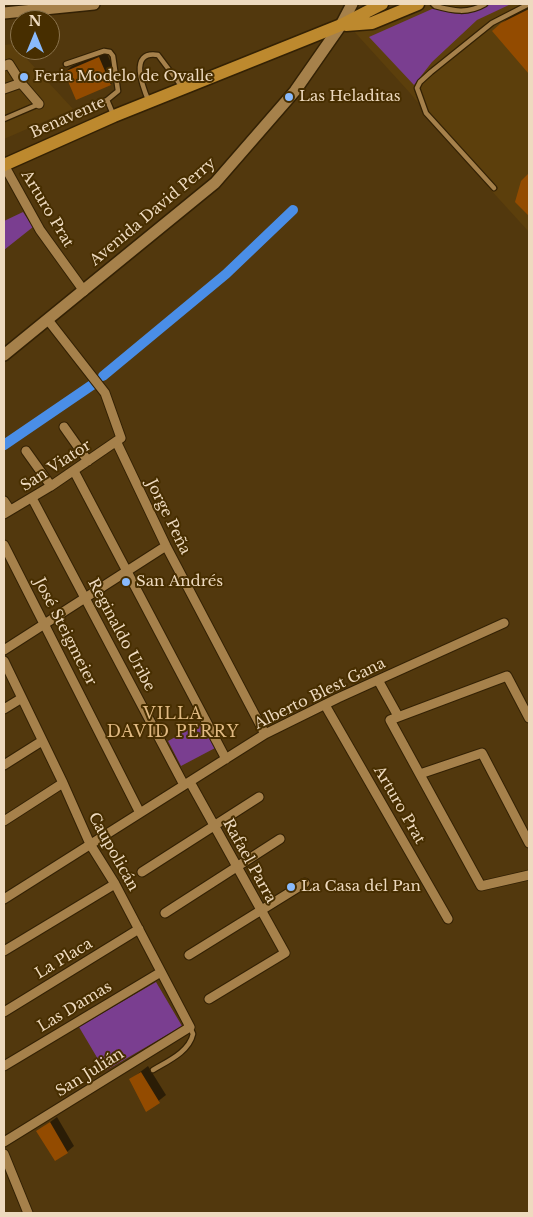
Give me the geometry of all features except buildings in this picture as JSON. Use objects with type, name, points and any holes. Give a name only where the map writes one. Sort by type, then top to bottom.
[{"type":"main road","points":[[4,12],[91,4]]},
{"type":"main road","name":"Avenida David Perry","points":[[4,355],[215,183],[295,91],[341,26],[352,4]]},
{"type":"main road","name":"Benavente","points":[[4,165],[114,116],[341,26],[382,4]]},
{"type":"main road","name":"Benavente","points":[[341,26],[372,23],[418,4]]},
{"type":"street","points":[[4,66],[9,64],[21,83],[39,104]]},
{"type":"street","points":[[4,89],[21,83]]},
{"type":"street","name":"Arturo Prat","points":[[4,165],[40,230],[84,290]]},
{"type":"street","name":"Jorge Peña","points":[[48,320],[105,393],[119,440],[166,546],[266,734]]},
{"type":"street","points":[[64,427],[88,462]]},
{"type":"street","name":"San Viator","points":[[7,512],[51,486],[119,440]]},
{"type":"street","points":[[26,451],[51,486]]},
{"type":"street","points":[[74,471],[226,759]]},
{"type":"street","name":"Reginaldo Uribe","points":[[32,498],[187,784]]},
{"type":"street","points":[[4,501],[7,512]]},
{"type":"street","name":"José Steigmeier","points":[[4,545],[140,813]]},
{"type":"street","points":[[4,650],[166,546]]},
{"type":"street","name":"Alberto Blest Gana","points":[[4,899],[266,734],[504,622]]},
{"type":"street","name":"Caupolicán","points":[[4,662],[63,783],[90,844],[115,884],[190,1027]]},
{"type":"street","points":[[529,718],[507,676],[390,720],[481,886],[529,875]]},
{"type":"street","points":[[378,680],[398,716]]},
{"type":"street","points":[[4,709],[22,698]]},
{"type":"street","name":"Arturo Prat","points":[[325,705],[448,919]]},
{"type":"street","points":[[4,765],[42,741]]},
{"type":"street","points":[[420,774],[482,753],[529,843]]},
{"type":"street","points":[[4,821],[63,783]]},
{"type":"street","name":"Rafael Parra","points":[[187,784],[214,825],[285,952],[209,999]]},
{"type":"street","points":[[142,872],[258,797]]},
{"type":"street","points":[[165,913],[280,838]]},
{"type":"street","points":[[189,955],[262,912],[305,883]]},
{"type":"street","points":[[4,951],[115,884]]},
{"type":"street","name":"La Placa","points":[[4,1012],[139,929]]},
{"type":"street","name":"Las Damas","points":[[4,1066],[161,972]]},
{"type":"street","name":"San Julián","points":[[4,1142],[190,1027]]},
{"type":"street","points":[[4,1154],[28,1213]]},
{"type":"lane","points":[[434,4],[435,6],[456,12],[475,10],[485,4]]},
{"type":"lane","points":[[494,188],[426,113],[417,88],[420,82],[431,72],[492,23],[529,4]]},
{"type":"lane","points":[[66,64],[104,51],[110,52],[113,56],[119,85],[118,91],[107,100],[82,110]]},
{"type":"lane","points":[[149,102],[140,82],[141,61],[145,58],[158,55],[183,88]]},
{"type":"lane","points":[[107,100],[114,116]]},
{"type":"lane","points":[[4,119],[39,104]]},
{"type":"lane","points":[[153,1070],[182,1052],[190,1043],[193,1034],[190,1027]]},
{"type":"shaded area","points":[[402,4],[529,4],[529,232],[489,188],[410,93],[350,27]]},
{"type":"shaded area","points":[[491,4],[511,4],[477,20],[432,62],[414,85],[369,37],[441,5],[464,14]]},
{"type":"shaded area","name":"Feria Modelo de Ovalle","points":[[10,44],[10,60],[28,60],[73,109],[4,139],[4,45]]},
{"type":"shaded area","points":[[23,212],[33,227],[4,250],[4,221]]},
{"type":"shaded area","points":[[203,722],[217,747],[181,766],[168,741]]},
{"type":"shaded area","points":[[156,982],[182,1026],[105,1071],[79,1027]]},
{"type":"waterway","points":[[103,376],[226,274],[293,210]]},
{"type":"waterway","points":[[4,445],[92,385]]},
{"type":"place","name":"Feria Modelo de Ovalle","points":[[24,77]]},
{"type":"place","name":"Las Heladitas","points":[[289,97]]},
{"type":"place","name":"San Andrés","points":[[126,582]]},
{"type":"place","name":"La Casa del Pan","points":[[291,887]]},
{"type":"district","name":"VILLA DAVID PERRY","points":[[173,723]]}]
